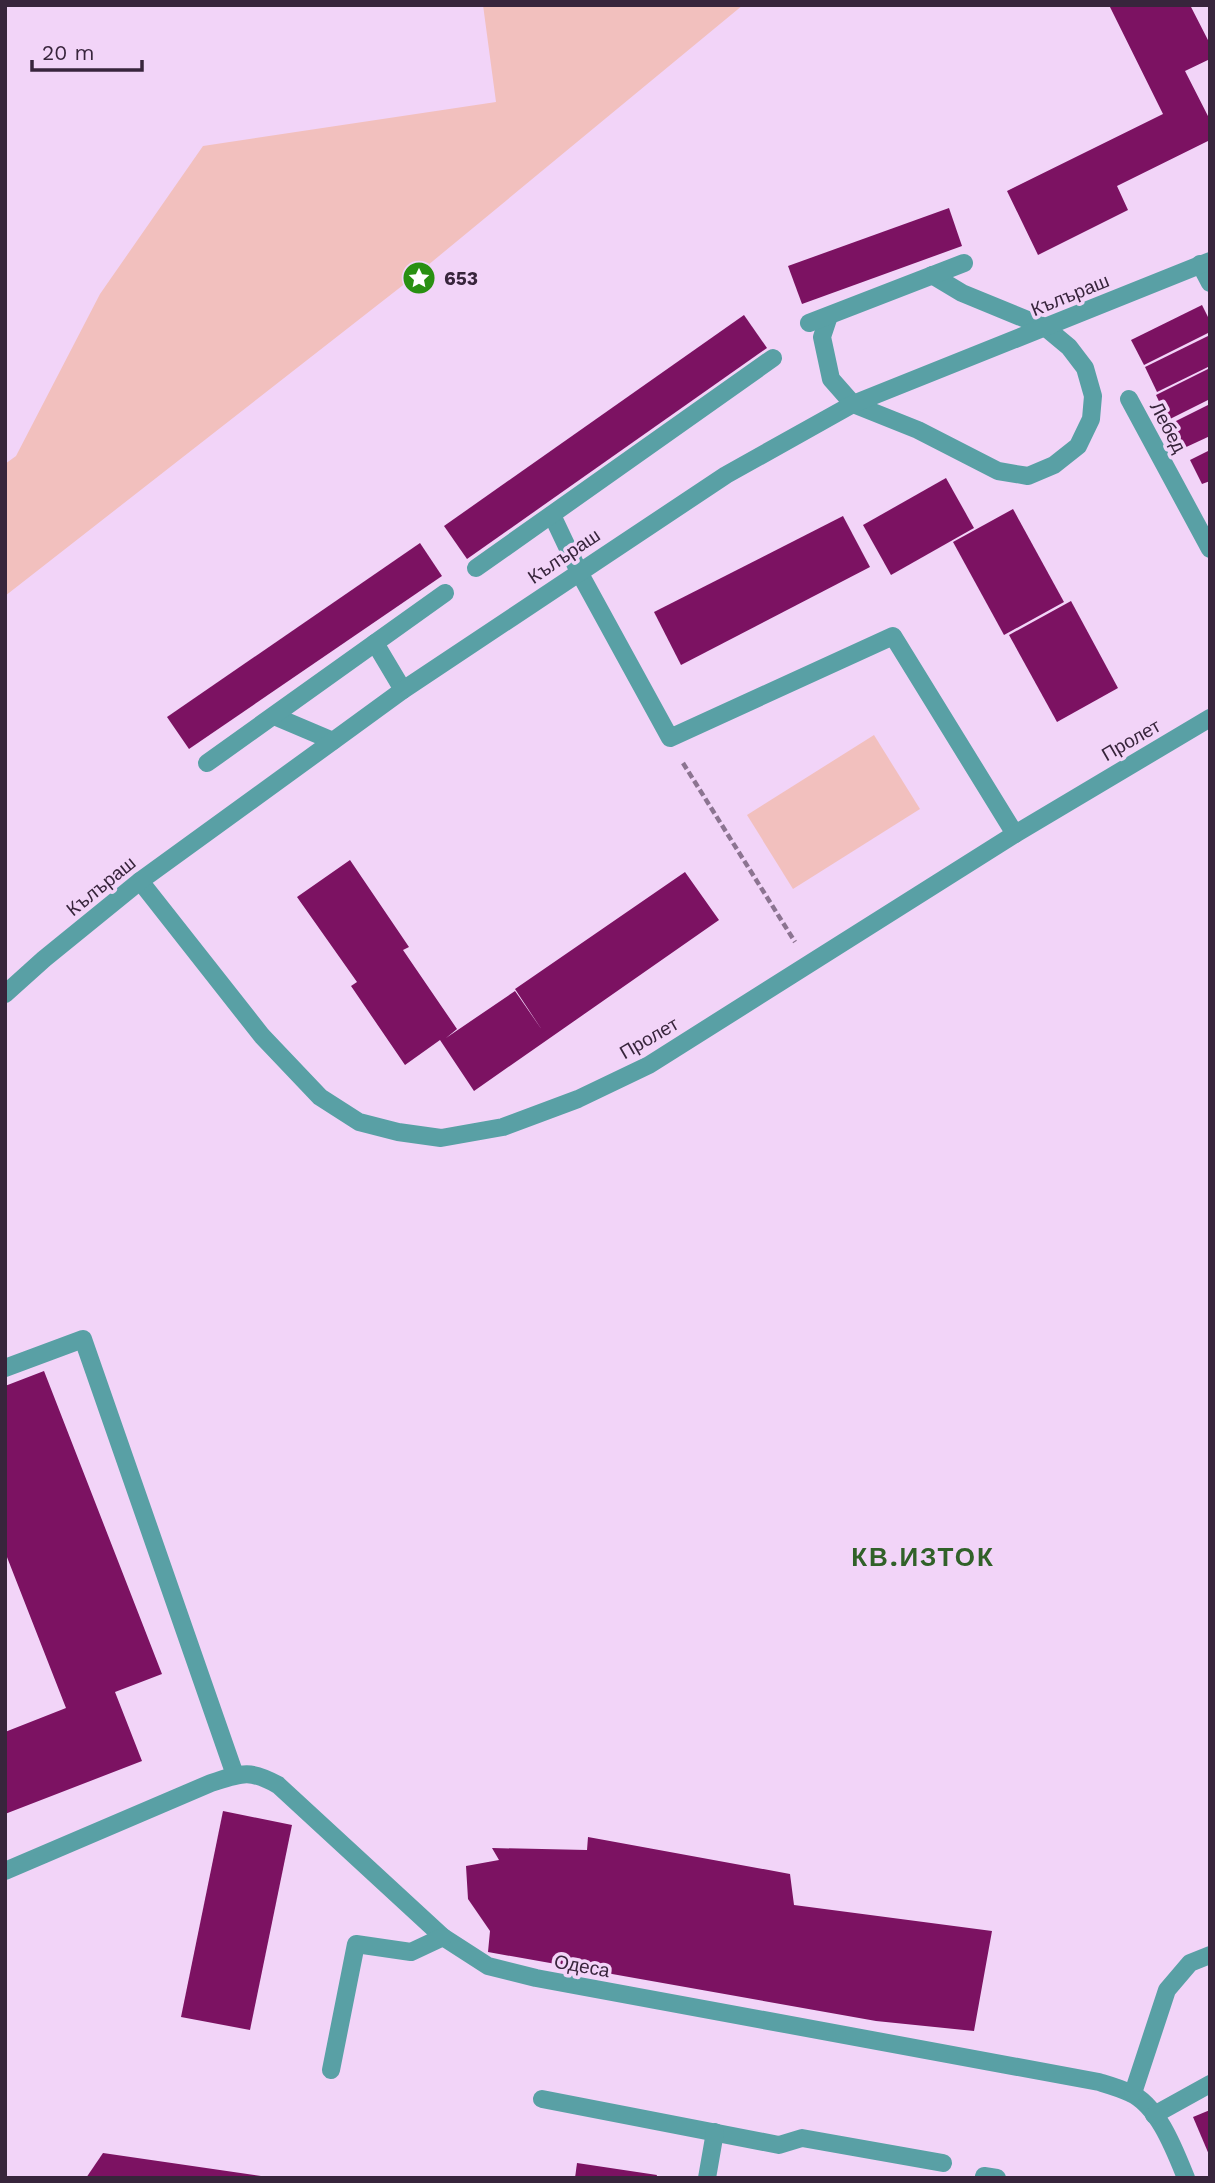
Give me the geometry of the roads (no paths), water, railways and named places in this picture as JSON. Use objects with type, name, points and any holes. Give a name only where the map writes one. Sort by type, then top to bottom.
[{"type":"street","points":[[809,324],[964,263]]},
{"type":"street","points":[[1205,263],[1210,283]]},
{"type":"street","name":"Кълъраш","points":[[5,994],[140,881],[332,741],[403,690],[726,475],[853,404],[1205,263]]},
{"type":"street","points":[[829,316],[822,337],[831,379],[853,404],[918,430],[998,471],[1028,477],[1054,465],[1078,446],[1091,419],[1093,396],[1085,368],[1069,347],[1045,327],[962,293],[932,275]]},
{"type":"street","points":[[477,568],[773,358]]},
{"type":"street","name":"Лебед","points":[[1129,399],[1210,549]]},
{"type":"street","points":[[552,515],[579,572],[670,738],[893,636],[1016,834]]},
{"type":"street","points":[[208,763],[445,593]]},
{"type":"street","points":[[375,643],[403,690]]},
{"type":"street","points":[[274,716],[332,741]]},
{"type":"street","name":"Пролет","points":[[140,881],[262,1036],[320,1097],[359,1122],[398,1132],[441,1138],[503,1127],[649,1065],[1016,834],[1210,718]]},
{"type":"street","points":[[5,1368],[83,1339],[236,1775]]},
{"type":"street","name":"Одеса","points":[[5,1871],[211,1783],[236,1775],[258,1774],[278,1785],[443,1937],[488,1966],[536,1978],[1099,2082],[1133,2094],[1154,2115],[1172,2145],[1186,2178]]},
{"type":"street","points":[[331,2070],[356,1944],[411,1952],[443,1937]]},
{"type":"street","points":[[1133,2094],[1167,1990],[1190,1963],[1210,1955]]},
{"type":"street","points":[[1154,2115],[1210,2084]]},
{"type":"street","points":[[541,2099],[779,2145],[802,2137],[943,2164]]},
{"type":"street","points":[[707,2178],[715,2133]]},
{"type":"place","name":"653","points":[[419,278]]},
{"type":"district","name":"КВ.ИЗТОК","points":[[923,1557]]}]
